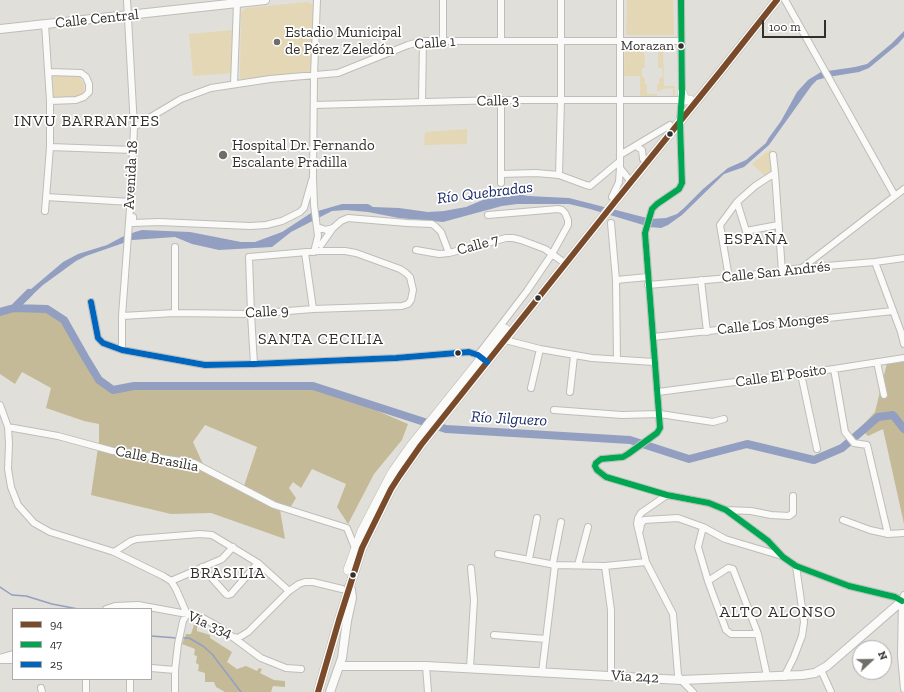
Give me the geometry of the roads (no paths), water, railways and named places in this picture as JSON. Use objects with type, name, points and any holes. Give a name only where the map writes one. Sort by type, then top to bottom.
[{"type":"highway","points":[[630,180],[643,159],[670,125],[681,118],[684,97],[742,36],[769,0]]},
{"type":"highway","points":[[318,692],[342,610],[355,548],[360,535],[392,473],[438,418],[482,358],[502,338],[611,201],[666,139],[681,118],[777,0]]},
{"type":"highway","points":[[348,583],[375,521],[416,446]]},
{"type":"highway","points":[[313,692],[352,572],[360,535]]},
{"type":"main road","name":"Calle Central","points":[[0,29],[265,0]]},
{"type":"main road","points":[[330,692],[340,666],[352,598],[348,583]]},
{"type":"main road","name":"Vía 242","points":[[340,666],[426,666],[681,680],[802,675],[821,670],[903,599]]},
{"type":"street","name":"Avenida 18","points":[[122,350],[122,316],[131,198],[134,127],[127,0]]},
{"type":"street","points":[[254,364],[249,257],[316,252],[321,245],[322,238],[315,205],[313,177],[314,75],[317,0]]},
{"type":"street","points":[[443,0],[443,41]]},
{"type":"street","points":[[501,0],[501,41]]},
{"type":"street","points":[[559,175],[561,0]]},
{"type":"street","points":[[611,201],[619,182],[620,168],[620,0]]},
{"type":"street","points":[[681,0],[681,41],[684,97]]},
{"type":"street","points":[[785,0],[895,196]]},
{"type":"street","points":[[234,84],[237,3]]},
{"type":"street","points":[[45,24],[50,101],[50,147],[45,211]]},
{"type":"street","points":[[422,102],[423,41]]},
{"type":"street","name":"Calle 1","points":[[134,127],[148,117],[190,94],[234,84],[338,73],[408,45],[423,41],[681,41]]},
{"type":"street","points":[[48,72],[81,73],[86,77],[89,84],[89,92],[84,97],[76,100],[50,101]]},
{"type":"street","name":"Calle 3","points":[[314,105],[501,100],[620,101],[684,97]]},
{"type":"street","points":[[501,100],[501,183]]},
{"type":"street","points":[[681,118],[683,174],[681,187],[656,204],[651,212],[645,233],[660,428],[657,433],[623,457],[601,459],[596,463],[597,470],[606,477],[667,495],[709,502],[726,510],[768,541],[783,557],[796,566],[849,586],[903,599],[902,656],[904,689]]},
{"type":"street","points":[[501,174],[536,173],[559,175],[590,186],[620,158],[636,146],[670,125]]},
{"type":"street","points":[[666,139],[673,135],[676,136],[682,146]]},
{"type":"street","points":[[636,146],[642,150],[643,159]]},
{"type":"street","points":[[50,147],[133,150]]},
{"type":"street","points":[[773,155],[782,272]]},
{"type":"street","points":[[620,168],[630,180]]},
{"type":"street","points":[[729,278],[720,225],[737,202],[755,186],[775,173]]},
{"type":"street","points":[[46,197],[131,198],[134,201],[133,223],[159,222],[250,226],[266,225],[282,221],[300,212],[304,208],[313,177]]},
{"type":"street","points":[[802,268],[904,189]]},
{"type":"street","points":[[737,202],[746,231],[778,225]]},
{"type":"street","points":[[91,302],[98,338],[102,343],[122,350],[205,365],[396,358],[469,352],[482,358],[552,254],[568,225],[567,216],[562,210],[558,209],[488,215]]},
{"type":"street","name":"Calle 7","points":[[321,245],[333,228],[341,221],[348,218],[432,224],[441,232],[449,253],[506,238],[513,238],[545,249],[564,262]]},
{"type":"street","points":[[610,223],[616,280],[617,360]]},
{"type":"street","points":[[319,226],[326,230],[333,228]]},
{"type":"street","points":[[316,252],[319,226]]},
{"type":"street","points":[[175,247],[175,313]]},
{"type":"street","name":"Calle 9","points":[[122,316],[175,313],[251,314],[313,309],[402,306],[408,304],[411,300],[413,290],[410,277],[406,273],[356,253],[338,250],[316,252]]},
{"type":"street","points":[[416,250],[439,254],[449,253]]},
{"type":"street","points":[[305,253],[313,309]]},
{"type":"street","name":"Calle San Andrés","points":[[648,285],[729,278],[782,272],[802,268],[904,258]]},
{"type":"street","points":[[875,262],[894,311],[904,344]]},
{"type":"street","points":[[616,280],[648,277]]},
{"type":"street","points":[[701,280],[708,332]]},
{"type":"street","name":"Calle Los Monges","points":[[653,337],[894,311]]},
{"type":"street","points":[[502,338],[540,349],[574,356],[654,362]]},
{"type":"street","points":[[531,388],[540,349]]},
{"type":"street","points":[[570,392],[574,356]]},
{"type":"street","name":"Calle El Posito","points":[[658,392],[801,374],[904,358]]},
{"type":"street","points":[[877,362],[884,395]]},
{"type":"street","points":[[834,369],[845,432],[854,442],[867,445],[888,534]]},
{"type":"street","points":[[801,374],[817,449]]},
{"type":"street","points":[[0,405],[8,427],[8,469],[11,487],[18,505],[34,524],[50,532],[114,552],[163,576],[171,581],[176,589],[187,614],[183,621],[179,638],[175,670],[175,692]]},
{"type":"street","points":[[554,410],[622,415],[660,414],[713,422],[724,419]]},
{"type":"street","name":"Calle Brasilia","points":[[8,427],[58,436],[113,451],[194,463],[274,505],[347,528],[355,548]]},
{"type":"street","points":[[667,495],[641,513],[637,524],[646,562],[673,614],[678,675],[692,692]]},
{"type":"street","points":[[726,510],[751,511],[771,515],[789,516],[793,513],[793,496]]},
{"type":"street","points":[[529,559],[537,518]]},
{"type":"street","points":[[639,534],[641,524],[644,520],[678,518],[703,527],[725,539],[783,557]]},
{"type":"street","points":[[843,520],[870,530],[888,534],[904,533]]},
{"type":"street","points":[[542,672],[554,564],[561,522]]},
{"type":"street","points":[[578,565],[588,527]]},
{"type":"street","points":[[703,527],[698,547],[708,581],[728,633],[758,634]]},
{"type":"street","points":[[114,552],[131,541],[137,539],[200,534],[212,536],[258,563],[289,592]]},
{"type":"street","points":[[171,581],[222,559],[233,547]]},
{"type":"street","points":[[498,554],[554,564],[604,566],[646,562]]},
{"type":"street","points":[[202,567],[228,595],[231,594],[258,563]]},
{"type":"street","points":[[604,566],[611,610],[611,676]]},
{"type":"street","points":[[784,676],[794,657],[802,636],[804,622],[796,566]]},
{"type":"street","points":[[470,668],[474,600],[471,568]]},
{"type":"street","points":[[708,581],[728,568],[733,569],[758,634],[767,676]]},
{"type":"street","name":"Vía 334","points":[[109,608],[126,605],[159,608],[187,614],[203,618],[231,637],[238,638],[248,632],[299,584],[305,582],[348,583]]},
{"type":"street","points":[[494,636],[546,639]]},
{"type":"street","points":[[231,637],[261,658],[286,668],[301,669]]},
{"type":"street","points":[[0,659],[12,654]]},
{"type":"street","points":[[0,659],[12,660]]},
{"type":"street","points":[[426,666],[428,692]]},
{"type":"street","points":[[152,668],[175,670]]},
{"type":"street","points":[[821,670],[831,692]]},
{"type":"street","points":[[86,680],[86,692]]},
{"type":"street","points":[[130,680],[130,692]]},
{"type":"water","points":[[904,31],[904,37],[898,44],[869,68],[859,72],[817,80],[769,145],[744,167],[724,174],[682,215],[661,228],[650,227],[569,204],[517,204],[502,206],[443,222],[399,218],[368,212],[346,210],[332,211],[291,232],[272,247],[219,250],[192,244],[175,237],[132,240],[76,261],[43,285],[28,299],[22,299],[24,295],[63,262],[78,254],[107,245],[135,232],[142,230],[190,232],[241,242],[255,242],[282,232],[311,213],[342,204],[368,204],[373,207],[399,208],[428,212],[466,207],[490,197],[508,197],[518,194],[528,196],[569,198],[651,219],[666,218],[677,214],[728,168],[746,160],[766,143],[781,121],[797,92],[808,80],[821,72],[867,64]]},
{"type":"waterway","name":"Río Quebradas","points":[[0,312],[14,308],[29,293]]},
{"type":"waterway","name":"Río Jilguero","points":[[14,308],[47,309],[64,320],[99,380],[113,390],[134,386],[313,386],[446,429],[630,440],[689,459],[747,444],[814,460],[842,448],[878,417],[893,415],[904,429]]},
{"type":"waterway","points":[[0,587],[12,595],[26,596],[52,604],[73,608]]},
{"type":"waterway","points":[[152,636],[177,638]]},
{"type":"waterway","points":[[181,638],[189,638],[203,646],[212,654],[241,692]]},
{"type":"place","name":"Estadio Municipal de Pérez Zeledón","points":[[277,42]]},
{"type":"place","name":"Morazan","points":[[681,46]]},
{"type":"place","name":"Hospital Dr. Fernando Escalante Pradilla","points":[[223,155]]},
{"type":"district","name":"INVU BARRANTES","points":[[87,121]]},
{"type":"district","name":"ESPAÑA","points":[[756,239]]},
{"type":"district","name":"SANTA CECILIA","points":[[321,339]]},
{"type":"district","name":"BRASILIA","points":[[228,573]]},
{"type":"district","name":"ALTO ALONSO","points":[[778,612]]}]
